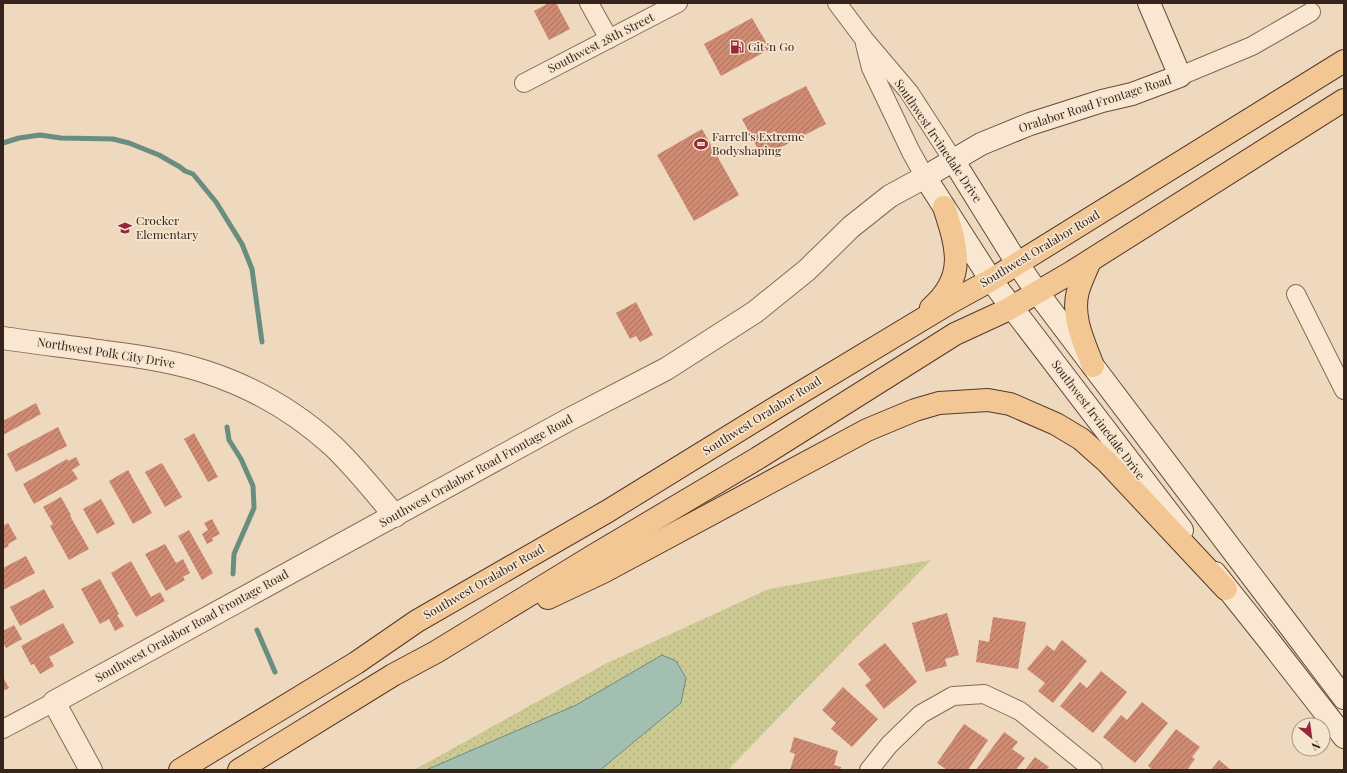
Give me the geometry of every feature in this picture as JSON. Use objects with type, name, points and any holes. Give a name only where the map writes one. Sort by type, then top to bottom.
[{"type":"main road","points":[[1149,3],[1180,76]]},
{"type":"main road","name":"Southwest Oralabor Road","points":[[180,770],[356,663],[417,621],[608,512],[780,405],[907,328],[991,280],[1220,140],[1344,61]]},
{"type":"main road","name":"Oralabor Road Frontage Road","points":[[925,177],[981,144],[1030,124],[1102,101],[1132,94],[1180,76]]},
{"type":"main road","points":[[436,652],[758,458],[955,334],[1012,307],[1090,261],[1344,100]]},
{"type":"main road","name":"Southwest Irvinedale Drive","points":[[953,160],[1017,264],[1037,292],[1344,698]]},
{"type":"main road","name":"Southwest Irvinedale Drive","points":[[925,177],[991,280],[1226,589],[1270,642],[1344,737]]},
{"type":"main road","name":"Southwest Oralabor Road Frontage Road","points":[[54,702],[568,420],[666,369],[755,312],[806,270],[851,227],[890,196],[925,177]]},
{"type":"main road","points":[[907,328],[939,300],[948,288],[953,277],[956,262],[955,245],[944,207]]},
{"type":"main road","points":[[1090,261],[1078,290],[1076,304],[1079,328],[1093,366]]},
{"type":"main road","name":"Northwest Polk City Drive","points":[[3,338],[170,362],[205,372],[240,385],[273,402],[304,422],[332,446],[358,472],[395,516]]},
{"type":"main road","points":[[239,770],[393,675],[436,652],[603,572],[867,430],[915,410],[939,403],[966,400],[988,400],[1010,404],[1056,424],[1081,439],[1107,462],[1226,589]]},
{"type":"main road","points":[[54,702],[91,770]]},
{"type":"street","points":[[589,3],[609,39]]},
{"type":"street","name":"Southwest 28th Street","points":[[524,83],[678,3]]},
{"type":"street","points":[[837,3],[864,39]]},
{"type":"street","name":"Oralabor Road Frontage Road","points":[[1180,76],[1252,46],[1310,12]]},
{"type":"street","name":"Southwest Irvinedale Drive","points":[[864,39],[909,92],[953,160]]},
{"type":"street","name":"Southwest Irvinedale Drive","points":[[864,39],[871,68],[911,152],[925,177]]},
{"type":"street","points":[[1296,294],[1344,390]]},
{"type":"street","points":[[869,770],[889,744],[921,714],[953,696],[984,694],[1020,711],[1094,770]]},
{"type":"street","name":"Southwest Oralabor Road Frontage Road","points":[[3,729],[54,702]]},
{"type":"shaded area","points":[[931,560],[728,770],[414,770],[605,664],[769,589]]},
{"type":"shaded area","points":[[662,655],[676,661],[686,678],[681,703],[600,770],[426,770],[576,705]]},
{"type":"building","points":[[549,3],[556,3],[570,29],[549,40],[534,11]]},
{"type":"building","name":"Git 'n Go","points":[[752,18],[770,49],[721,76],[704,44]]},
{"type":"building","points":[[806,86],[826,124],[762,157],[742,119]]},
{"type":"building","points":[[702,129],[739,195],[694,221],[657,155]]},
{"type":"building","points":[[636,302],[653,335],[640,342],[636,336],[630,339],[616,313]]},
{"type":"building","points":[[36,403],[41,414],[3,435],[3,421]]},
{"type":"building","points":[[58,427],[67,446],[16,472],[7,454]]},
{"type":"building","points":[[194,433],[218,477],[208,482],[184,439]]},
{"type":"building","points":[[76,457],[80,465],[72,470],[78,479],[34,504],[23,484],[67,459],[68,461]]},
{"type":"building","points":[[162,463],[182,497],[165,507],[145,472]]},
{"type":"building","points":[[128,470],[152,513],[133,524],[109,481]]},
{"type":"building","points":[[61,497],[89,549],[69,560],[50,526],[53,524],[43,507]]},
{"type":"building","points":[[101,499],[115,524],[97,534],[83,509]]},
{"type":"building","points":[[212,519],[220,534],[212,538],[213,541],[207,544],[202,534],[208,530],[204,523]]},
{"type":"building","points":[[8,523],[17,539],[3,549],[3,526]]},
{"type":"building","points":[[189,530],[213,573],[202,580],[178,536]]},
{"type":"building","points":[[165,544],[176,563],[183,559],[190,573],[183,577],[185,580],[166,591],[145,554]]},
{"type":"building","points":[[26,556],[35,573],[3,590],[3,568]]},
{"type":"building","points":[[131,561],[151,597],[160,592],[165,601],[136,617],[111,573]]},
{"type":"building","points":[[100,579],[119,614],[117,615],[124,626],[115,631],[109,619],[100,624],[81,589]]},
{"type":"building","points":[[44,589],[54,607],[20,626],[10,607]]},
{"type":"building","points":[[947,613],[959,655],[945,659],[947,666],[926,672],[912,623]]},
{"type":"building","points":[[993,617],[1026,622],[1018,669],[976,662],[979,640],[989,642]]},
{"type":"building","points":[[63,623],[74,643],[49,657],[54,666],[40,674],[34,664],[31,665],[21,646]]},
{"type":"building","points":[[14,625],[22,639],[6,648],[3,643],[3,631]]},
{"type":"building","points":[[1062,640],[1087,661],[1053,703],[1038,691],[1045,683],[1027,669],[1047,645],[1054,651]]},
{"type":"building","points":[[885,643],[917,682],[884,709],[865,685],[871,680],[858,664]]},
{"type":"building","points":[[1101,671],[1127,692],[1093,733],[1060,706],[1080,682],[1087,688]]},
{"type":"building","points":[[3,677],[9,688],[3,691]]},
{"type":"building","points":[[843,687],[878,719],[852,747],[831,729],[836,723],[822,710]]},
{"type":"building","points":[[1142,702],[1168,723],[1135,763],[1103,737],[1121,715],[1127,720]]},
{"type":"building","points":[[964,724],[988,740],[968,770],[947,770],[937,763]]},
{"type":"building","points":[[1176,729],[1200,747],[1192,757],[1195,759],[1187,770],[1153,770],[1148,766]]},
{"type":"building","points":[[1004,732],[1018,742],[1012,749],[1025,758],[1016,770],[976,770]]},
{"type":"building","points":[[794,737],[838,751],[834,765],[841,767],[840,770],[790,770],[795,754],[790,752]]},
{"type":"building","points":[[1035,757],[1049,767],[1046,770],[1025,770]]},
{"type":"building","points":[[1219,760],[1231,770],[1211,770]]},
{"type":"waterway","points":[[3,143],[19,138],[40,135],[61,138],[113,139],[129,143],[159,155],[185,171],[193,174],[216,202],[242,244],[252,269],[262,342]]},
{"type":"waterway","points":[[227,427],[229,440],[241,459],[253,486],[254,508],[234,554],[233,574]]},
{"type":"waterway","points":[[257,630],[275,672]]},
{"type":"place","name":"Git 'n Go","points":[[737,47]]},
{"type":"place","name":"Farrell's Extreme Bodyshaping","points":[[701,144]]},
{"type":"place","name":"Crocker Elementary","points":[[125,228]]}]
